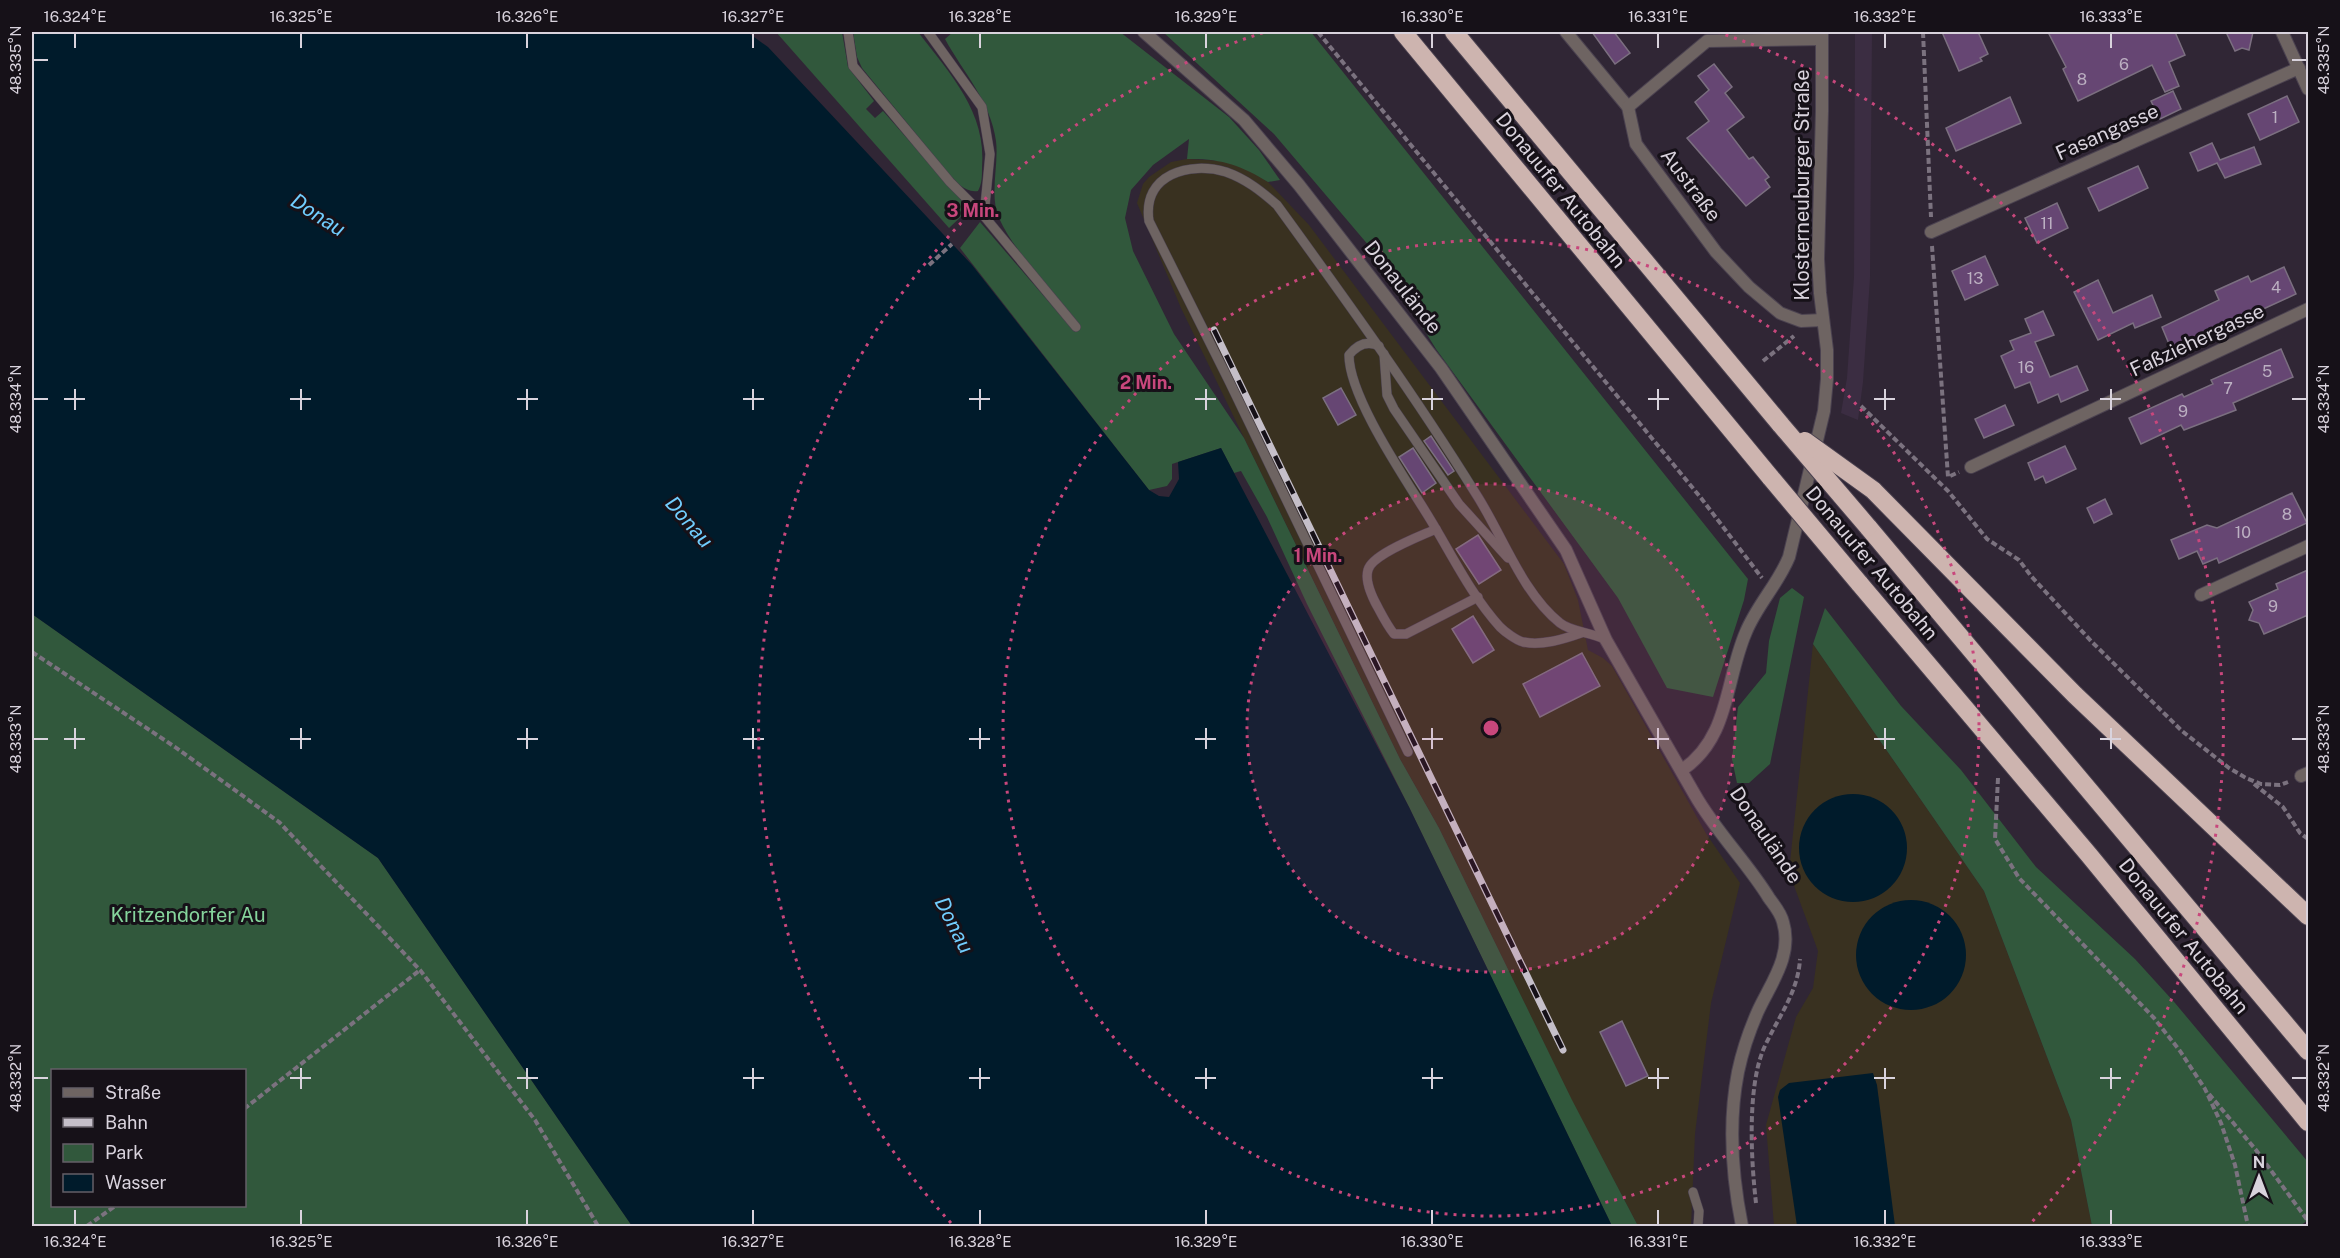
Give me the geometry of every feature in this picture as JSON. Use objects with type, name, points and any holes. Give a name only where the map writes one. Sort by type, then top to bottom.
[{"type":"highway","name":"Donauufer Autobahn","points":[[1403,32],[2308,1122]]},
{"type":"highway","name":"Donauufer Autobahn","points":[[1454,32],[2308,1052]]},
{"type":"highway","points":[[1781,425],[1873,490],[2075,695],[2308,916]]},
{"type":"street","name":"Donaulände","points":[[1144,32],[1244,120],[1299,185],[1441,368],[1566,550],[1606,640],[1708,817],[1758,880],[1783,920],[1784,950],[1778,974],[1757,1013],[1739,1071],[1734,1111],[1734,1168],[1742,1227]]},
{"type":"street","name":"Austraße","points":[[1566,32],[1628,107],[1636,144],[1716,252],[1749,287],[1780,313],[1801,321],[1823,320]]},
{"type":"street","points":[[2282,32],[2308,89]]},
{"type":"street","name":"Klosterneuburger Straße","points":[[1682,770],[1703,753],[1713,736],[1722,714],[1745,634],[1758,608],[1782,573],[1789,556],[1824,411],[1827,359],[1818,259],[1822,35]]},
{"type":"street","points":[[1628,107],[1705,37],[1822,35]]},
{"type":"street","name":"Fasangasse","points":[[1931,232],[2299,68]]},
{"type":"street","name":"Faßziehergasse","points":[[1971,467],[2308,309]]},
{"type":"street","points":[[2202,595],[2308,546]]},
{"type":"lane","points":[[848,32],[854,66],[950,182],[984,216],[1076,327]]},
{"type":"lane","points":[[928,32],[982,107],[990,154],[984,216]]},
{"type":"lane","points":[[1408,752],[1149,221],[1147,208],[1149,197],[1154,187],[1164,179],[1190,169],[1224,172],[1256,187],[1277,205],[1382,349],[1478,495],[1519,570],[1542,606],[1570,630],[1594,634],[1606,640]]},
{"type":"lane","points":[[1519,570],[1459,504],[1394,409],[1388,395],[1382,349],[1373,343],[1366,343],[1354,349],[1349,355],[1351,375],[1375,426],[1478,597],[1502,629],[1522,642],[1563,640],[1584,632]]},
{"type":"lane","points":[[1436,529],[1370,564],[1367,581],[1387,625],[1394,634],[1406,634],[1478,597]]},
{"type":"lane","points":[[1693,1192],[1699,1211],[1698,1227]]},
{"type":"path","points":[[1318,32],[1701,498],[1771,589]]},
{"type":"path","points":[[1923,32],[1931,232],[1948,477],[1971,467]]},
{"type":"path","points":[[929,265],[952,244]]},
{"type":"path","points":[[1763,361],[1794,336]]},
{"type":"path","points":[[1861,406],[1948,491],[1987,539],[2019,560],[2091,641],[2176,725],[2229,768],[2268,792],[2283,807],[2300,833],[2308,839]]},
{"type":"path","points":[[32,652],[175,747],[279,822],[420,970],[535,1119],[598,1227]]},
{"type":"path","points":[[2000,750],[1995,838],[2019,878],[2154,1018],[2180,1051],[2205,1089],[2256,1150],[2308,1221]]},
{"type":"path","points":[[2246,778],[2261,784],[2280,785],[2305,775]]},
{"type":"path","points":[[1757,1210],[1753,1174],[1756,1073],[1764,1048],[1787,1006],[1799,976],[1801,952]]},
{"type":"path","points":[[246,1107],[420,970]]},
{"type":"path","points":[[2205,1089],[2221,1123],[2231,1154],[2248,1227]]},
{"type":"path","points":[[87,1227],[114,1207]]},
{"type":"shaded area","points":[[1855,32],[1872,32],[1870,278],[1858,420],[1841,413],[1847,378],[1854,277]]},
{"type":"shaded area","points":[[1187,159],[1223,161],[1249,170],[1268,182],[1309,225],[1564,564],[1578,600],[1588,650],[1612,666],[1707,835],[1740,883],[1711,1003],[1695,1134],[1691,1226],[1638,1226],[1572,1101],[1439,828],[1400,759],[1181,308],[1137,203],[1143,184],[1149,177],[1171,162]]},
{"type":"shaded area","points":[[1813,644],[1984,891],[2071,1120],[2092,1226],[1774,1226],[1766,1125],[1796,1017],[1813,988],[1818,951],[1789,872]]},
{"type":"green space","points":[[776,32],[842,32],[848,67],[874,101],[866,109],[875,118],[883,111],[969,209],[949,228]]},
{"type":"green space","points":[[853,32],[918,32],[954,79],[979,129],[982,148],[982,177],[978,191],[965,189],[949,174],[862,68],[857,57]]},
{"type":"green space","points":[[953,32],[1120,32],[1229,117],[1259,150],[1280,180],[1268,182],[1239,167],[1220,161],[1187,159],[1189,139],[1153,165],[1131,190],[1125,218],[1133,251],[1174,334],[1244,438],[1400,759],[1439,828],[1572,1100],[1638,1226],[1612,1226],[1409,807],[1307,604],[1267,517],[1241,471],[1234,473],[1221,448],[1172,464],[1172,479],[1167,486],[1149,490],[960,248],[980,222],[1073,330],[1050,291],[1014,245],[999,218],[994,190],[997,150],[993,127],[982,100],[945,39]]},
{"type":"green space","points":[[1163,32],[1311,32],[1748,579],[1744,600],[1713,697],[1667,688],[1618,598],[1436,349],[1381,260],[1274,134]]},
{"type":"green space","points":[[1792,588],[1804,597],[1770,764],[1749,783],[1737,783],[1732,759],[1738,707],[1766,673],[1769,641],[1780,598]]},
{"type":"green space","points":[[1825,608],[1901,706],[1961,770],[2036,867],[2135,959],[2175,1003],[2308,1162],[2308,1220],[2300,1226],[2092,1226],[2071,1120],[1984,891],[1813,644]]},
{"type":"green space","name":"Kritzendorfer Au","points":[[32,614],[378,858],[632,1226],[32,1226]]},
{"type":"water","name":"Donau","points":[[32,32],[747,32],[768,47],[972,265],[1149,490],[1159,496],[1169,497],[1179,479],[1178,462],[1221,448],[1409,807],[1612,1226],[632,1226],[378,858],[32,614]]},
{"type":"water","points":[[1853,794],[1874,798],[1891,810],[1903,827],[1907,848],[1903,869],[1891,886],[1874,898],[1853,902],[1832,898],[1815,886],[1803,869],[1799,848],[1803,827],[1815,810],[1832,798]]},
{"type":"water","points":[[1911,900],[1932,904],[1950,916],[1962,934],[1966,955],[1962,976],[1950,994],[1932,1006],[1911,1010],[1890,1006],[1872,994],[1860,976],[1856,955],[1860,934],[1872,916],[1890,904]]},
{"type":"water","points":[[1873,1073],[1877,1085],[1895,1226],[1797,1226],[1778,1097],[1780,1090],[1789,1083]]},
{"type":"building","points":[[1592,32],[1614,32],[1630,53],[1615,64]]},
{"type":"building","points":[[1942,32],[1978,32],[1988,54],[1980,58],[1982,61],[1959,71]]},
{"type":"building","points":[[2048,32],[2175,32],[2185,55],[2169,62],[2179,86],[2165,92],[2152,65],[2078,101],[2063,69],[2066,67]]},
{"type":"building","points":[[2226,32],[2253,32],[2249,50],[2242,48],[2235,51]]},
{"type":"building","points":[[1714,64],[1732,87],[1725,93],[1744,117],[1727,130],[1749,159],[1753,157],[1769,177],[1765,180],[1770,187],[1746,206],[1687,138],[1709,121],[1695,102],[1709,90],[1698,76]]},
{"type":"building","points":[[2173,91],[2181,109],[2160,119],[2151,101]]},
{"type":"building","points":[[2287,96],[2299,122],[2260,140],[2248,114]]},
{"type":"building","points":[[2010,97],[2021,123],[1956,151],[1946,128]]},
{"type":"building","points":[[2212,143],[2220,160],[2254,147],[2261,164],[2225,178],[2217,163],[2198,171],[2190,153]]},
{"type":"building","points":[[2138,166],[2148,188],[2099,211],[2088,188]]},
{"type":"building","points":[[2057,203],[2068,228],[2037,243],[2025,218]]},
{"type":"building","points":[[1985,256],[1998,285],[1965,300],[1952,271]]},
{"type":"building","points":[[2284,267],[2296,294],[2172,351],[2162,327],[2219,300],[2215,291],[2248,276],[2251,282]]},
{"type":"building","points":[[2098,280],[2113,313],[2152,295],[2161,317],[2135,328],[2133,323],[2098,340],[2074,292]]},
{"type":"building","points":[[2043,311],[2054,335],[2035,342],[2050,377],[2077,366],[2088,390],[2061,402],[2058,394],[2038,403],[2030,382],[2015,388],[2001,356],[2014,350],[2010,341],[2031,333],[2025,319]]},
{"type":"building","points":[[2281,349],[2293,377],[2233,403],[2236,410],[2184,430],[2181,425],[2141,444],[2129,418],[2182,394],[2184,397],[2213,384],[2211,380]]},
{"type":"building","points":[[1341,388],[1356,415],[1338,425],[1323,398]]},
{"type":"building","points":[[2005,405],[2014,425],[1984,438],[1975,419]]},
{"type":"building","points":[[1431,436],[1454,471],[1448,475],[1424,441]]},
{"type":"building","points":[[2065,446],[2076,469],[2046,483],[2043,476],[2035,480],[2028,463]]},
{"type":"building","points":[[1413,448],[1436,483],[1422,493],[1399,457]]},
{"type":"building","points":[[2292,493],[2307,523],[2219,563],[2217,558],[2203,564],[2197,551],[2179,559],[2171,540],[2207,525],[2217,528]]},
{"type":"building","points":[[2105,499],[2112,514],[2094,523],[2087,508]]},
{"type":"building","points":[[1478,535],[1501,570],[1479,584],[1456,549]]},
{"type":"building","points":[[2308,570],[2308,615],[2264,634],[2259,623],[2249,620],[2253,610],[2249,602],[2278,589],[2276,584]]},
{"type":"building","points":[[1473,616],[1494,650],[1473,663],[1452,629]]},
{"type":"building","points":[[1582,653],[1600,686],[1540,717],[1523,684]]},
{"type":"building","points":[[1622,1021],[1648,1076],[1626,1086],[1600,1032]]},
{"type":"railway","points":[[1214,330],[1563,1050]]}]
